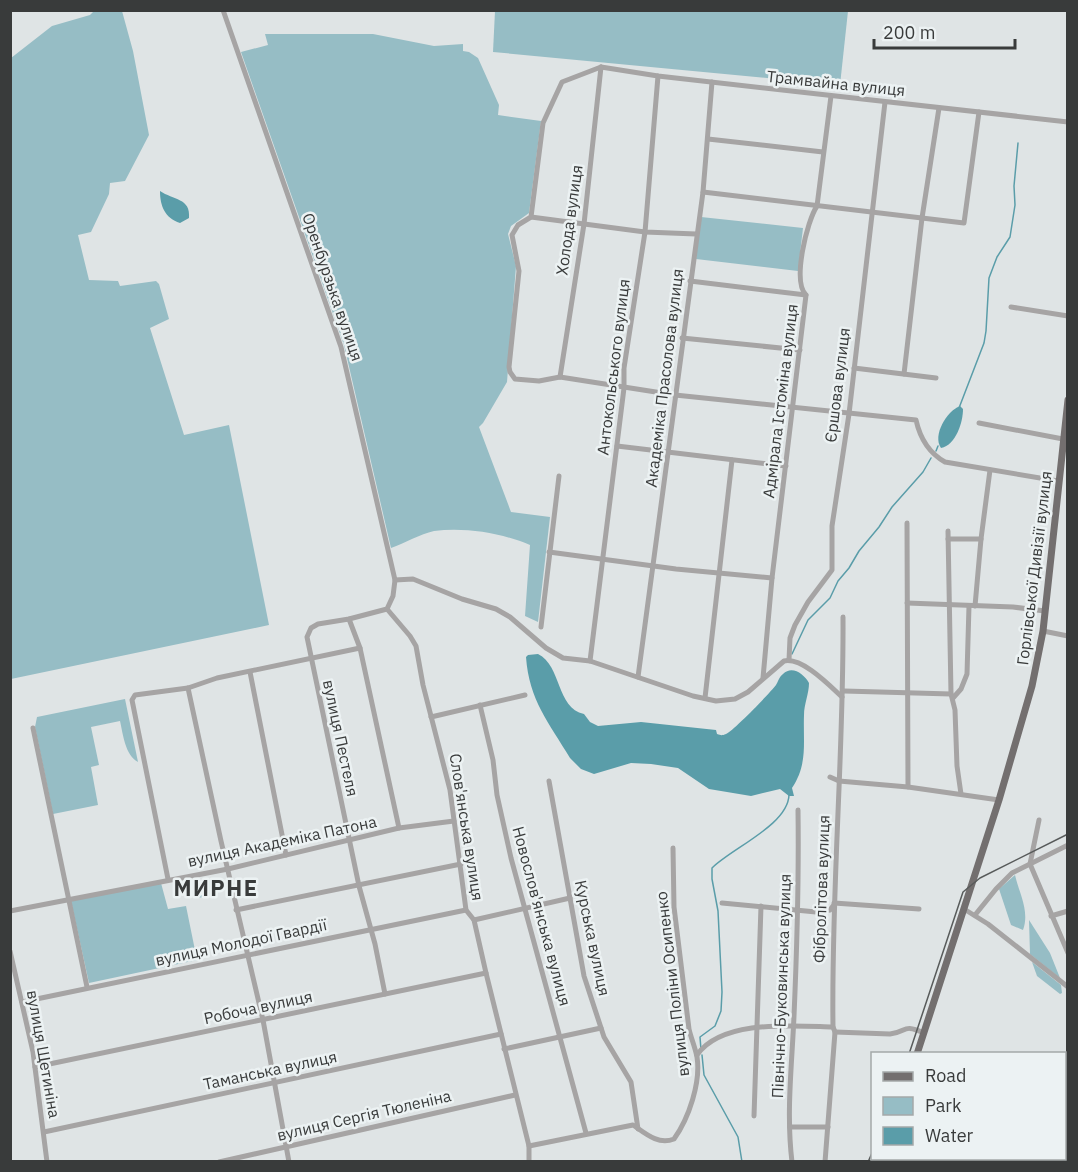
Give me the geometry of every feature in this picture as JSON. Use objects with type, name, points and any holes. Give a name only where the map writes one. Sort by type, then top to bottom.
[{"type":"main road","name":"Горлівської Дивізії вулиця","points":[[917,1052],[999,800],[1032,686],[1043,631],[1068,400]]},
{"type":"street","name":"Оренбурзька вулиця","points":[[223,10],[341,346],[395,580]]},
{"type":"street","points":[[531,217],[543,123],[562,82],[602,67]]},
{"type":"street","name":"Трамвайна вулиця","points":[[602,67],[658,76],[1068,122]]},
{"type":"street","name":"Холода вулиця","points":[[560,377],[584,224],[602,67]]},
{"type":"street","name":"Антокольського вулиця","points":[[590,661],[624,388],[624,368],[645,231],[658,76]]},
{"type":"street","name":"Академіка Прасолова вулиця","points":[[638,677],[703,192],[712,82]]},
{"type":"street","name":"Адмірала Істоміна вулиця","points":[[763,678],[772,578],[806,295],[800,285],[803,254],[810,218],[817,206],[831,96]]},
{"type":"street","name":"Єршова вулиця","points":[[792,661],[790,638],[795,625],[808,602],[832,570],[832,526],[849,414],[885,102]]},
{"type":"street","points":[[904,374],[922,218],[939,108]]},
{"type":"street","points":[[703,192],[964,223],[979,112]]},
{"type":"street","points":[[708,139],[823,152]]},
{"type":"street","points":[[696,234],[645,231],[531,217],[518,225],[512,235],[519,271],[508,367],[515,379],[539,381],[560,377],[675,395],[916,420],[919,433],[930,450],[945,462],[1058,480]]},
{"type":"street","points":[[690,281],[806,295]]},
{"type":"street","points":[[1011,307],[1068,316]]},
{"type":"street","points":[[682,338],[800,350]]},
{"type":"street","points":[[854,368],[936,378]]},
{"type":"street","points":[[980,423],[1063,439]]},
{"type":"street","points":[[617,446],[786,466]]},
{"type":"street","points":[[705,698],[732,460]]},
{"type":"street","points":[[399,828],[360,648],[349,619],[387,609],[393,596],[395,580],[413,579],[496,609],[510,617],[546,648],[563,658],[590,661],[679,693],[727,701],[735,699],[748,692],[784,662],[792,661],[807,668],[843,694],[952,696],[961,689],[968,674],[972,606],[990,470]]},
{"type":"street","points":[[541,627],[559,476]]},
{"type":"street","points":[[907,523],[908,787]]},
{"type":"street","points":[[948,531],[952,696],[961,794]]},
{"type":"street","points":[[948,539],[981,539]]},
{"type":"street","points":[[549,552],[772,578]]},
{"type":"street","points":[[907,603],[1013,607],[1045,611]]},
{"type":"street","name":"Слов'янська вулиця","points":[[387,609],[414,641],[450,790],[466,910],[474,920],[529,1146],[529,1161]]},
{"type":"street","name":"Фібролітова вулиця","points":[[825,1161],[834,1030],[834,905],[843,694],[843,617]]},
{"type":"street","name":"вулиця Пестеля","points":[[349,619],[318,624],[311,628],[307,637],[359,886],[385,994]]},
{"type":"street","points":[[1043,631],[1068,636]]},
{"type":"street","points":[[168,879],[132,700],[135,695],[188,688],[217,678],[360,648]]},
{"type":"street","points":[[250,672],[286,855]]},
{"type":"street","points":[[188,688],[236,910],[263,1020],[273,1083],[290,1161]]},
{"type":"street","points":[[431,717],[525,695]]},
{"type":"street","name":"Новослов'янська вулиця","points":[[480,705],[489,738],[497,795],[511,858],[586,1133]]},
{"type":"street","points":[[33,728],[87,987]]},
{"type":"street","points":[[830,777],[839,782],[908,787],[999,800]]},
{"type":"street","name":"Курська вулиця","points":[[549,781],[584,976],[601,1028],[631,1082],[638,1129]]},
{"type":"street","name":"Північно-Буковинська вулиця","points":[[792,1161],[790,1127],[799,910],[798,810]]},
{"type":"street","points":[[1039,820],[1030,864],[1068,953]]},
{"type":"street","name":"вулиця Академіка Патона","points":[[10,911],[228,869],[399,828],[454,821]]},
{"type":"street","points":[[975,915],[1012,873],[1068,845]]},
{"type":"street","name":"вулиця Поліни Осипенко","points":[[529,1146],[633,1125],[657,1140],[674,1139],[679,1132],[697,1087],[699,1052],[692,1045],[689,1029],[674,907],[673,848]]},
{"type":"street","points":[[236,910],[461,864]]},
{"type":"street","points":[[474,920],[570,898]]},
{"type":"street","points":[[722,903],[825,911],[834,905],[919,909]]},
{"type":"street","points":[[754,1116],[761,906]]},
{"type":"street","points":[[964,909],[975,915],[1068,987]]},
{"type":"street","name":"вулиця Молодої Гвардії","points":[[22,1002],[466,910]]},
{"type":"street","points":[[1052,916],[1068,911]]},
{"type":"street","name":"вулиця Щетиніна","points":[[10,951],[35,1067],[47,1161]]},
{"type":"street","name":"Робоча вулиця","points":[[35,1067],[486,974]]},
{"type":"street","points":[[699,1052],[721,1036],[757,1027],[794,1026],[890,1034],[907,1028],[924,1033]]},
{"type":"street","points":[[504,1049],[601,1028]]},
{"type":"street","name":"Таманська вулиця","points":[[44,1132],[501,1034]]},
{"type":"street","name":"вулиця Сергія Тюленіна","points":[[219,1161],[515,1095]]},
{"type":"street","points":[[790,1127],[828,1127]]},
{"type":"street","points":[[1002,1161],[1008,1160]]},
{"type":"green space","points":[[94,11],[122,11],[133,51],[149,135],[125,181],[110,183],[109,194],[91,232],[78,235],[89,280],[118,281],[120,286],[156,281],[159,284],[169,319],[150,328],[184,435],[229,425],[269,625],[11,679],[11,58],[52,26],[90,15]]},
{"type":"green space","points":[[495,11],[848,11],[840,85],[493,52]]},
{"type":"green space","points":[[265,34],[373,34],[434,46],[463,44],[463,51],[478,58],[499,105],[498,115],[541,121],[529,213],[511,226],[508,234],[516,266],[507,382],[479,427],[511,512],[550,517],[538,622],[525,616],[530,545],[508,537],[483,532],[446,530],[429,532],[391,548],[344,345],[241,52],[268,45]]},
{"type":"green space","points":[[701,217],[803,228],[798,271],[696,259]]},
{"type":"green space","points":[[125,699],[138,762],[127,749],[120,721],[91,727],[99,765],[91,767],[98,805],[53,814],[35,727],[37,717]]},
{"type":"green space","points":[[1015,875],[1025,909],[1023,930],[1011,925],[999,889]]},
{"type":"green space","points":[[214,879],[217,894],[198,898],[195,883]]},
{"type":"green space","points":[[161,883],[168,909],[186,906],[197,960],[89,983],[71,901]]},
{"type":"green space","points":[[1029,920],[1050,953],[1060,978],[1030,954]]},
{"type":"green space","points":[[1032,962],[1061,985],[1062,993],[1060,994],[1037,976]]},
{"type":"water","points":[[160,191],[184,203],[189,211],[189,218],[180,223],[167,215],[162,206]]},
{"type":"water","points":[[960,406],[963,414],[958,432],[951,442],[941,448],[938,437],[942,424],[950,413]]},
{"type":"water","points":[[538,654],[551,668],[568,704],[598,726],[641,722],[716,730],[717,734],[721,735],[730,731],[751,712],[786,671],[798,672],[809,683],[804,711],[803,762],[792,788],[794,796],[789,796],[780,789],[751,796],[709,789],[678,768],[651,764],[631,763],[594,774],[581,769],[570,758],[548,722],[531,686],[526,657]]},
{"type":"waterway","points":[[959,408],[984,343],[989,278],[997,257],[1010,237],[1015,205],[1014,186],[1018,143]]},
{"type":"waterway","points":[[936,451],[938,446]]},
{"type":"waterway","points":[[792,654],[808,620],[830,598],[838,581],[859,551],[892,507],[923,472],[931,458]]},
{"type":"waterway","points":[[701,1050],[700,1037],[715,1026],[721,1011],[718,911],[712,868],[769,826],[786,806],[789,795]]},
{"type":"waterway","points":[[702,1055],[704,1075],[738,1137],[742,1162]]},
{"type":"tram line","points":[[910,1052],[963,892],[980,878],[1068,834]]},
{"type":"tram line","points":[[868,1162],[871,1155]]},
{"type":"district","name":"МИРНЕ","points":[[216,888]]}]
